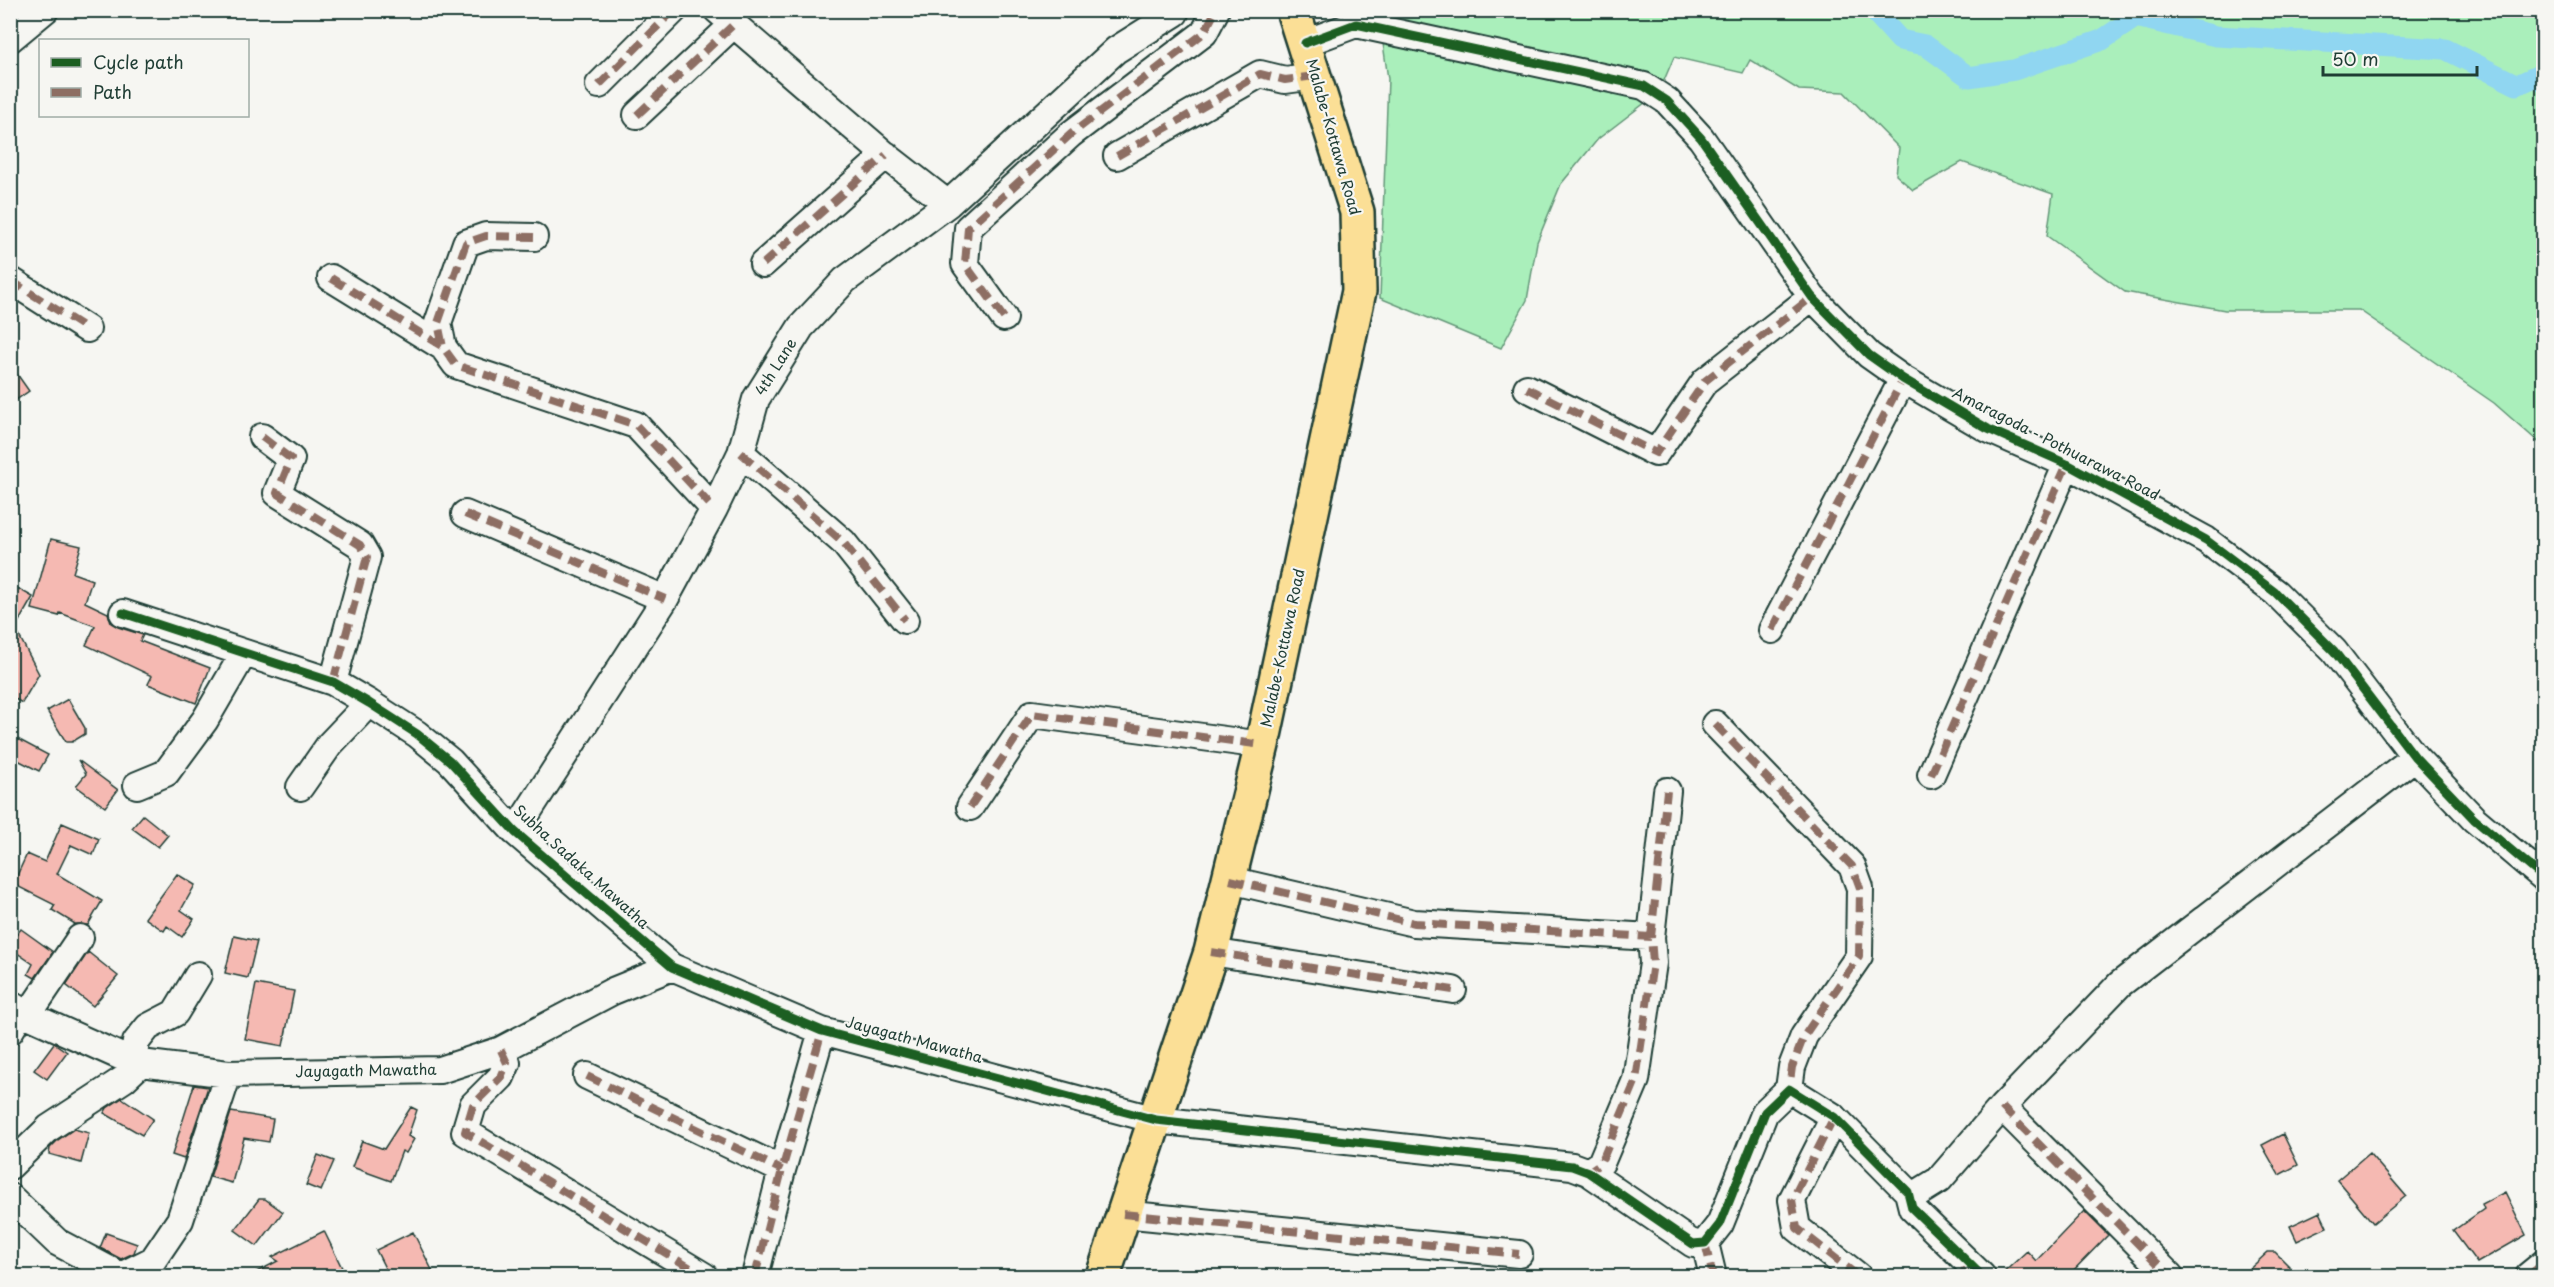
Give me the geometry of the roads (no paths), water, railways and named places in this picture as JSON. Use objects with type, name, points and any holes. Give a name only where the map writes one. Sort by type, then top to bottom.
[{"type":"main road","name":"Malabe-Kottawa Road","points":[[1102,1276],[1211,952],[1230,880],[1262,745],[1359,291],[1357,212],[1316,75],[1293,10]]},
{"type":"street","points":[[10,39],[45,10]]},
{"type":"street","points":[[599,85],[674,10]]},
{"type":"street","points":[[1171,12],[1206,16],[1215,10]]},
{"type":"street","points":[[1004,318],[965,264],[968,228],[1071,134],[1204,33],[1215,10]]},
{"type":"street","name":"4th Lane","points":[[515,832],[665,599],[714,509],[741,453],[756,399],[801,327],[845,280],[948,204],[1116,50],[1171,12]]},
{"type":"street","points":[[637,115],[725,17],[886,155],[948,204]]},
{"type":"street","name":"Amaragoda - Pothuarawa Road","points":[[1305,43],[1356,24],[1644,86],[1667,101],[1701,138],[1812,297],[1869,355],[1903,379],[1988,429],[2067,464],[2206,540],[2276,593],[2334,651],[2415,757],[2474,819],[2544,878]]},
{"type":"street","points":[[1117,156],[1260,74],[1285,80],[1316,75]]},
{"type":"street","points":[[763,264],[886,155]]},
{"type":"street","points":[[442,347],[438,323],[466,243],[486,236],[534,237]]},
{"type":"street","points":[[331,278],[442,347],[456,365],[636,425],[714,509]]},
{"type":"street","points":[[10,280],[87,329]]},
{"type":"street","points":[[1527,388],[1656,453],[1706,381],[1812,297]]},
{"type":"street","points":[[1772,630],[1903,379]]},
{"type":"street","points":[[262,437],[291,459],[277,494],[360,545],[367,557],[333,682]]},
{"type":"street","points":[[741,453],[843,542],[904,620]]},
{"type":"street","points":[[1931,775],[2067,464]]},
{"type":"street","points":[[465,514],[665,599]]},
{"type":"street","name":"Subha Sadaka Mawatha","points":[[123,613],[333,682],[417,734],[450,761],[515,832],[672,968]]},
{"type":"street","points":[[137,785],[166,772],[205,720],[244,653]]},
{"type":"street","points":[[300,787],[330,744],[369,703]]},
{"type":"street","points":[[970,807],[1032,714],[1262,745]]},
{"type":"street","points":[[1705,1244],[1720,1224],[1765,1112],[1789,1089],[1792,1067],[1804,1036],[1859,956],[1860,888],[1852,866],[1715,724]]},
{"type":"street","points":[[1908,1192],[1918,1193],[1939,1180],[2002,1107],[2120,984],[2415,757]]},
{"type":"street","points":[[1666,791],[1651,937],[1653,963],[1636,1080],[1601,1163],[1588,1172],[1693,1244],[1705,1244]]},
{"type":"street","points":[[1230,880],[1414,923],[1651,937]]},
{"type":"street","points":[[18,1016],[80,938]]},
{"type":"street","points":[[1211,952],[1453,990]]},
{"type":"street","name":"Jayagath Mawatha","points":[[18,1016],[137,1063],[228,1074],[440,1070],[501,1050],[613,991],[672,968],[822,1031],[1156,1120],[1572,1166],[1588,1172]]},
{"type":"street","points":[[10,1166],[49,1128],[124,1078],[137,1063],[136,1042],[148,1028],[175,1013],[198,975]]},
{"type":"street","points":[[755,1276],[782,1170],[822,1031]]},
{"type":"street","points":[[501,1050],[507,1063],[501,1077],[473,1105],[465,1132],[704,1276]]},
{"type":"street","points":[[10,1197],[57,1242],[122,1276],[153,1260],[180,1220],[228,1074]]},
{"type":"street","points":[[587,1076],[782,1170]]},
{"type":"street","points":[[1789,1089],[1834,1117],[1908,1192],[1912,1208],[1970,1273]]},
{"type":"street","points":[[2002,1107],[2170,1276]]},
{"type":"street","points":[[1834,1117],[1792,1200],[1797,1228],[1858,1276]]},
{"type":"street","points":[[1123,1214],[1519,1254]]},
{"type":"street","points":[[1705,1244],[1713,1276]]},
{"type":"street","points":[[2528,1276],[2544,1263]]},
{"type":"waterway","points":[[1873,10],[1900,40],[1925,45],[1969,77],[2014,70],[2102,40],[2136,17],[2216,36],[2445,49],[2517,85],[2537,76],[2544,82]]}]
